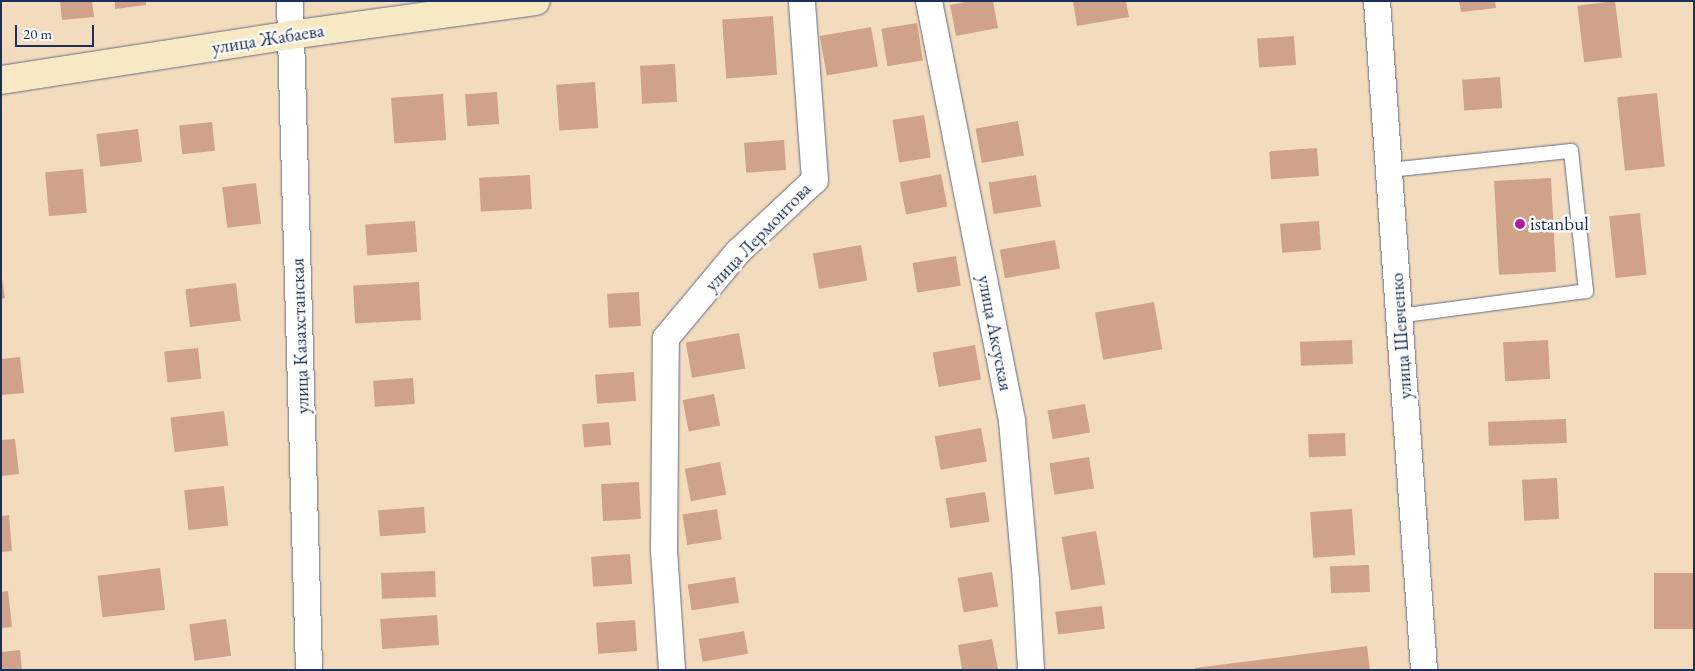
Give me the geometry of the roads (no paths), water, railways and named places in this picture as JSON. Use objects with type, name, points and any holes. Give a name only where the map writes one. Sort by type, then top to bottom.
[{"type":"street","name":"улица Казахстанская","points":[[290,1],[310,670]]},
{"type":"street","name":"улица Жабаева","points":[[1,80],[291,35],[536,1]]},
{"type":"street","name":"улица Лермонтова","points":[[672,670],[664,551],[666,338],[738,252],[814,180],[802,1]]},
{"type":"street","name":"улица Аксуская","points":[[929,1],[1012,421],[1026,581],[1031,670]]},
{"type":"street","name":"улица Шевченко","points":[[1377,1],[1424,670]]},
{"type":"lane","points":[[1389,170],[1571,151],[1586,290],[1399,316]]},
{"type":"place","name":"istanbul","points":[[1520,224]]}]
